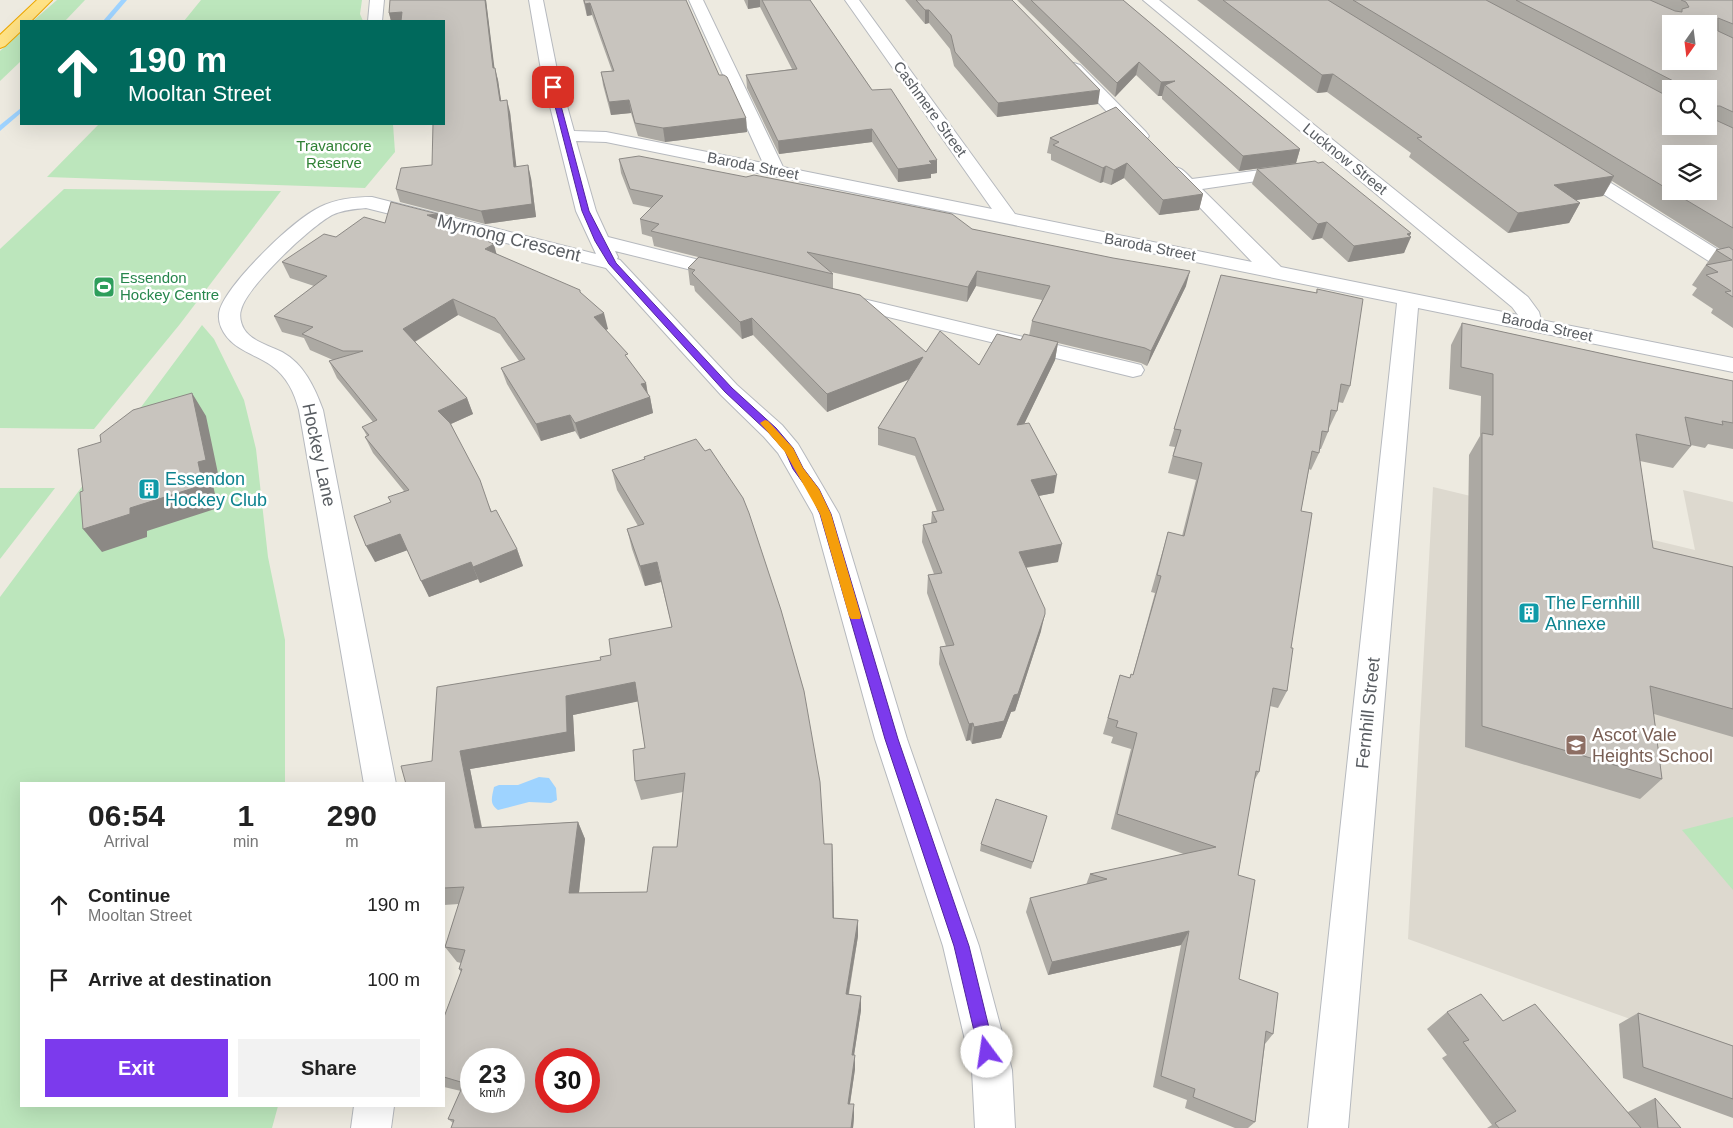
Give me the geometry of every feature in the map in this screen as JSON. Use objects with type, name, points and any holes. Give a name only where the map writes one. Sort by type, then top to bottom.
[{"type":"highway","points":[[24,20],[45,0]]},
{"type":"highway","points":[[0,42],[20,24]]},
{"type":"street","points":[[375,20],[377,0]]},
{"type":"street","points":[[536,0],[549,70],[586,211],[606,253],[729,390],[773,431],[789,450],[798,469],[813,489],[826,514],[891,739],[961,946],[992,1070],[995,1128]]},
{"type":"street","points":[[696,0],[775,170]]},
{"type":"street","name":"Cashmere Street","points":[[852,0],[1008,218]]},
{"type":"street","name":"Lucknow Street","points":[[1150,0],[1520,302],[1528,312],[1532,324]]},
{"type":"street","points":[[1059,54],[1274,272]]},
{"type":"street","name":"Baroda Street","points":[[566,136],[606,137],[775,170],[1733,365]]},
{"type":"street","points":[[1328,166],[1350,163]]},
{"type":"street","points":[[1566,163],[1733,268]]},
{"type":"street","points":[[1189,185],[1309,169]]},
{"type":"street","name":"Hockey Lane","points":[[380,782],[311,410],[304,389],[295,375],[278,360],[243,340],[234,332],[230,322],[230,311],[235,300],[250,281],[305,226],[322,213],[344,204],[359,202],[372,203],[396,210]]},
{"type":"street","name":"Myrnong Crescent","points":[[396,210],[606,253],[748,277]]},
{"type":"street","points":[[823,296],[1133,370]]},
{"type":"street","name":"Fernhill Street","points":[[1328,1128],[1408,299]]},
{"type":"street","points":[[371,1128],[374,1107]]},
{"type":"shaded area","name":"Ascot Vale Heights School","points":[[1433,487],[1695,550],[1683,490],[1733,502],[1733,1056],[1408,939]]},
{"type":"green space","points":[[57,0],[85,0],[66,20],[34,20]]},
{"type":"green space","points":[[201,0],[362,0],[360,14],[363,20],[185,20]]},
{"type":"green space","points":[[20,33],[20,62],[0,81],[0,51]]},
{"type":"green space","name":"Travancore Reserve","points":[[98,125],[393,125],[395,152],[365,188],[47,177]]},
{"type":"green space","name":"Essendon Hockey Centre","points":[[64,189],[281,191],[180,324],[94,429],[0,428],[0,249]]},
{"type":"green space","points":[[202,325],[214,339],[244,400],[256,449],[268,557],[285,640],[285,782],[20,782],[20,1107],[278,1107],[272,1128],[0,1128],[0,597]]},
{"type":"green space","points":[[0,488],[55,488],[0,559]]},
{"type":"green space","points":[[1733,817],[1733,890],[1682,830]]},
{"type":"water","points":[[539,777],[549,778],[556,788],[557,800],[551,803],[529,802],[498,810],[493,805],[494,787],[499,785],[518,785]]},
{"type":"building","points":[[390,0],[485,0],[493,68],[495,68],[500,101],[507,100],[514,167],[528,165],[532,204],[481,211],[396,189],[401,168],[432,165],[433,125],[445,125],[445,20],[401,20],[402,12],[389,13]]},
{"type":"building","points":[[584,0],[686,0],[719,75],[727,77],[746,118],[663,128],[635,123],[629,100],[609,102],[601,72],[614,71],[590,3],[585,4]]},
{"type":"building","points":[[762,0],[810,0],[872,90],[891,89],[937,160],[929,161],[932,164],[898,169],[872,129],[778,141],[746,75],[797,69]]},
{"type":"building","points":[[916,0],[1012,0],[1100,90],[998,103],[955,52],[951,35],[929,10],[925,10]]},
{"type":"building","points":[[1031,0],[1123,0],[1300,149],[1243,156],[1165,85],[1175,81],[1161,82],[1139,62],[1117,83]]},
{"type":"building","points":[[1223,0],[1328,0],[1614,176],[1554,185],[1580,203],[1518,213],[1417,138],[1422,137],[1333,74],[1322,75]]},
{"type":"building","points":[[1353,0],[1486,0],[1662,93],[1662,135],[1717,135],[1717,121],[1733,128],[1733,228],[1686,200],[1717,200],[1717,145],[1662,145],[1662,186]]},
{"type":"building","points":[[1516,0],[1650,0],[1675,11],[1682,12],[1682,9],[1689,7],[1686,2],[1681,0],[1733,0],[1733,24],[1718,18],[1718,15],[1662,15],[1662,70],[1718,70],[1718,31],[1733,38],[1733,112],[1717,106],[1717,80],[1671,80]]},
{"type":"building","points":[[1116,107],[1203,194],[1163,200],[1127,163],[1114,170],[1106,166],[1103,168],[1053,145],[1059,142],[1050,138]]},
{"type":"building","points":[[639,156],[746,177],[754,175],[952,214],[972,229],[1113,258],[1190,271],[1151,351],[1032,321],[1050,286],[977,271],[968,287],[807,252],[833,274],[651,231],[659,224],[640,219],[663,196],[630,189],[619,159]]},
{"type":"building","points":[[1315,161],[1318,163],[1323,162],[1411,233],[1407,234],[1411,237],[1354,246],[1327,222],[1318,224],[1257,169]]},
{"type":"building","points":[[391,202],[438,214],[427,215],[494,244],[485,249],[580,290],[604,313],[594,317],[628,354],[625,355],[646,383],[641,384],[650,397],[575,423],[570,415],[536,424],[501,368],[525,359],[495,318],[453,299],[403,329],[467,398],[438,411],[450,423],[480,480],[491,512],[496,510],[517,549],[473,567],[471,562],[421,581],[400,534],[366,546],[354,516],[391,502],[388,497],[409,490],[365,437],[369,435],[362,427],[377,420],[329,361],[363,351],[343,351],[302,334],[313,327],[274,316],[327,276],[282,262],[324,234],[336,237],[364,217],[385,223]]},
{"type":"building","points":[[1729,247],[1733,250],[1733,297],[1725,292],[1731,291],[1706,275],[1718,272],[1706,265],[1732,260],[1716,250]]},
{"type":"building","points":[[699,257],[860,295],[926,352],[940,331],[979,365],[997,334],[1021,340],[1024,334],[1058,342],[1017,425],[1029,423],[1057,475],[1031,480],[1062,544],[1019,552],[1045,609],[1045,614],[1018,694],[1014,695],[1004,721],[974,727],[973,723],[969,724],[940,647],[954,645],[928,575],[942,573],[923,525],[937,522],[932,512],[944,510],[915,438],[878,428],[923,357],[827,394],[752,318],[740,322],[692,273],[695,270],[688,268]]},
{"type":"building","points":[[1221,275],[1317,293],[1317,289],[1363,299],[1350,386],[1341,384],[1337,411],[1331,410],[1328,432],[1322,431],[1319,453],[1312,451],[1301,511],[1312,513],[1291,648],[1293,648],[1287,691],[1273,688],[1259,772],[1256,771],[1238,875],[1255,880],[1239,979],[1278,993],[1273,1034],[1266,1031],[1255,1122],[1193,1097],[1195,1089],[1161,1076],[1189,931],[1052,962],[1030,898],[1107,879],[1090,874],[1216,847],[1117,814],[1137,733],[1116,727],[1118,721],[1108,718],[1120,675],[1130,678],[1131,674],[1133,675],[1161,576],[1157,575],[1168,532],[1184,536],[1202,463],[1173,456],[1181,430],[1174,429]]},
{"type":"building","points":[[1462,323],[1733,381],[1733,423],[1722,421],[1723,425],[1685,417],[1691,446],[1636,434],[1653,548],[1733,567],[1733,709],[1650,686],[1662,779],[1482,726],[1482,433],[1493,435],[1493,374],[1461,367]]},
{"type":"building","name":"Essendon Hockey Club","points":[[192,393],[206,460],[198,462],[203,485],[130,508],[130,514],[83,529],[80,492],[83,491],[78,449],[101,442],[100,435],[133,410]]},
{"type":"building","points":[[696,439],[705,451],[710,449],[743,498],[749,513],[781,610],[804,691],[820,782],[824,844],[832,844],[833,918],[858,920],[846,994],[861,996],[852,1055],[855,1055],[848,1104],[854,1104],[851,1128],[451,1128],[454,1120],[448,1119],[460,1092],[460,1113],[525,1113],[525,1048],[460,1048],[460,1082],[445,1077],[445,1014],[462,969],[459,969],[465,950],[445,947],[464,887],[445,888],[445,782],[405,782],[401,766],[432,761],[437,687],[601,660],[600,657],[611,655],[609,639],[672,627],[657,562],[640,566],[627,529],[644,524],[612,470]],"holes":[[[635,682],[645,748],[633,750],[635,781],[685,773],[677,847],[653,847],[647,892],[569,893],[578,822],[475,828],[460,751],[567,732],[566,696]]]},
{"type":"building","points":[[996,799],[1047,816],[1033,862],[981,844]]},
{"type":"building","points":[[1481,994],[1503,1021],[1535,1004],[1641,1128],[1499,1128],[1495,1123],[1516,1111],[1463,1042],[1469,1040],[1447,1012]]},
{"type":"building","points":[[1638,1013],[1733,1046],[1733,1099],[1643,1067]]},
{"type":"building","points":[[1655,1098],[1681,1128],[1658,1128]]},
{"type":"waterway","points":[[107,20],[124,0]]},
{"type":"waterway","points":[[0,129],[20,111]]},
{"type":"slow traffic","points":[[765,423],[789,450],[798,469],[813,489],[826,514],[855,616]]},
{"type":"place","name":"Essendon Hockey Centre","points":[[104,287]]},
{"type":"place","name":"Essendon Hockey Club","points":[[149,489]]},
{"type":"place","name":"The Fernhill Annexe","points":[[1529,613]]},
{"type":"place","name":"Ascot Vale Heights School","points":[[1576,745]]},
{"type":"route","points":[[553,87],[586,211],[613,264],[729,390],[773,431],[789,450],[798,469],[813,489],[826,514],[891,739],[961,946],[987,1052]]}]
